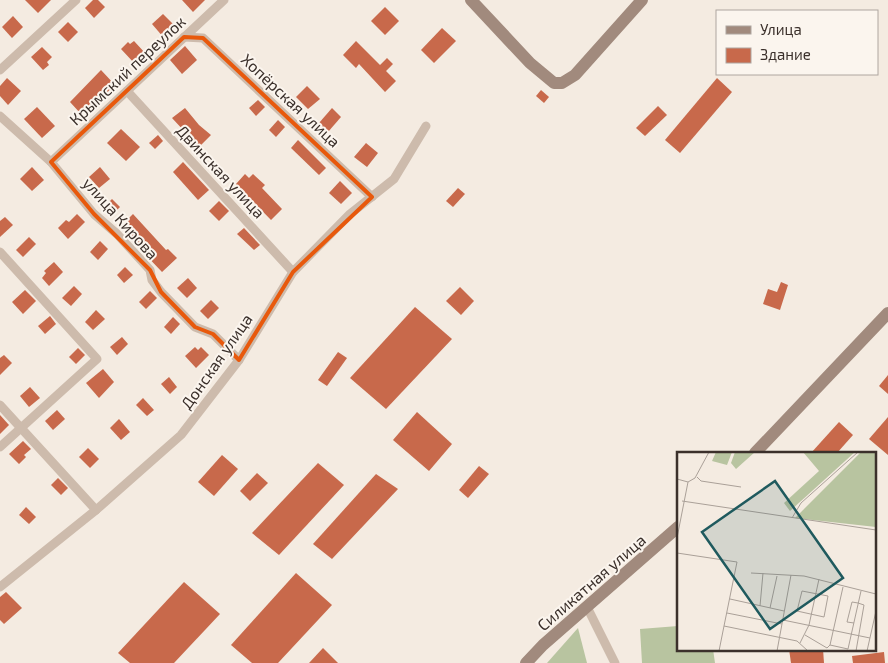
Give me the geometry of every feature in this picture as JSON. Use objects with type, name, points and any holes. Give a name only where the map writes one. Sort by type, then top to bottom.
[{"type":"street","points":[[0,70],[76,0]]},
{"type":"street","name":"Крымский переулок","points":[[51,162],[224,0]]},
{"type":"street","points":[[471,0],[554,83],[562,83],[574,75],[642,0]]},
{"type":"street","name":"Хопёрская улица","points":[[184,37],[203,38],[372,197]]},
{"type":"street","name":"Двинская улица","points":[[127,91],[293,272]]},
{"type":"street","name":"улица Кирова","points":[[0,117],[51,162],[94,214],[117,234],[150,270],[152,280],[161,292],[195,327],[213,334],[239,360]]},
{"type":"street","name":"Донская улица","points":[[0,587],[96,510],[182,435],[239,360],[293,272],[350,214],[394,179],[426,126]]},
{"type":"street","points":[[0,252],[97,359],[0,447]]},
{"type":"street","points":[[756,452],[888,313]]},
{"type":"street","points":[[0,405],[96,510]]},
{"type":"street","name":"Силикатная улица","points":[[526,663],[543,645],[677,528]]},
{"type":"street","points":[[586,607],[615,663]]},
{"type":"highlighted area","points":[[184,37],[203,38],[372,197],[293,272],[239,360],[213,334],[195,327],[161,292],[150,270],[94,214],[51,162]]},
{"type":"green space","points":[[677,626],[677,650],[713,650],[715,663],[642,663],[640,629]]},
{"type":"green space","points":[[578,628],[587,663],[547,663]]},
{"type":"building","points":[[25,0],[51,0],[38,13]]},
{"type":"building","points":[[93,0],[98,0],[105,7],[94,18],[85,8]]},
{"type":"building","points":[[182,0],[205,0],[193,12]]},
{"type":"building","points":[[385,7],[399,21],[385,35],[371,21]]},
{"type":"building","points":[[163,14],[176,27],[164,38],[152,24]]},
{"type":"building","points":[[13,16],[23,27],[12,38],[2,27]]},
{"type":"building","points":[[68,22],[78,32],[68,42],[58,32]]},
{"type":"building","points":[[442,28],[456,41],[434,63],[421,50]]},
{"type":"building","points":[[134,41],[146,54],[135,64],[121,49],[128,42],[130,44]]},
{"type":"building","points":[[356,41],[380,65],[387,58],[393,64],[386,71],[396,81],[385,92],[359,64],[356,68],[343,55]]},
{"type":"building","points":[[185,46],[197,60],[182,74],[170,60]]},
{"type":"building","points":[[42,47],[52,57],[47,62],[49,65],[43,70],[31,57]]},
{"type":"building","points":[[101,70],[115,85],[81,114],[70,102]]},
{"type":"building","points":[[7,78],[21,91],[8,105],[0,96],[0,86]]},
{"type":"building","points":[[717,78],[732,92],[680,153],[665,140]]},
{"type":"building","points":[[307,86],[320,99],[308,109],[296,97]]},
{"type":"building","points":[[541,90],[549,97],[544,103],[536,96]]},
{"type":"building","points":[[258,100],[265,107],[256,116],[249,108]]},
{"type":"building","points":[[658,106],[667,115],[645,136],[636,128]]},
{"type":"building","points":[[37,107],[55,126],[42,138],[24,119]]},
{"type":"building","points":[[185,108],[199,125],[211,135],[199,147],[172,118]]},
{"type":"building","points":[[332,108],[341,117],[328,132],[319,123]]},
{"type":"building","points":[[278,120],[285,127],[276,137],[269,130]]},
{"type":"building","points":[[121,129],[140,147],[126,161],[107,143]]},
{"type":"building","points":[[158,135],[163,141],[155,149],[149,143]]},
{"type":"building","points":[[298,140],[326,168],[319,175],[291,148]]},
{"type":"building","points":[[366,143],[378,153],[367,167],[354,157]]},
{"type":"building","points":[[183,162],[209,190],[198,200],[173,172]]},
{"type":"building","points":[[32,167],[44,180],[32,191],[20,179]]},
{"type":"building","points":[[100,167],[110,179],[99,188],[89,177]]},
{"type":"building","points":[[245,174],[249,178],[253,174],[265,185],[262,188],[282,209],[271,220],[236,184]]},
{"type":"building","points":[[340,181],[352,193],[341,204],[329,193]]},
{"type":"building","points":[[458,188],[465,194],[453,207],[446,201]]},
{"type":"building","points":[[112,199],[120,207],[110,217],[102,209]]},
{"type":"building","points":[[219,201],[229,211],[219,221],[209,211]]},
{"type":"building","points":[[77,214],[85,222],[68,239],[58,228],[66,220],[69,222]]},
{"type":"building","points":[[133,214],[166,250],[168,249],[177,258],[162,272],[123,231],[129,225],[125,222]]},
{"type":"building","points":[[5,217],[13,225],[0,237],[0,221]]},
{"type":"building","points":[[244,228],[260,245],[254,250],[237,234]]},
{"type":"building","points":[[29,237],[36,244],[23,257],[16,250]]},
{"type":"building","points":[[100,241],[108,249],[98,260],[90,252]]},
{"type":"building","points":[[54,262],[63,272],[49,286],[42,278],[46,273],[44,271]]},
{"type":"building","points":[[125,267],[133,275],[124,283],[117,275]]},
{"type":"building","points":[[188,278],[197,288],[187,298],[177,288]]},
{"type":"building","points":[[781,282],[788,285],[780,310],[763,304],[768,289],[777,292]]},
{"type":"building","points":[[74,286],[82,294],[71,306],[62,298]]},
{"type":"building","points":[[460,287],[474,301],[461,315],[446,301]]},
{"type":"building","points":[[25,290],[36,301],[23,314],[12,302]]},
{"type":"building","points":[[150,291],[157,298],[146,309],[139,302]]},
{"type":"building","points":[[211,300],[219,308],[208,319],[200,311]]},
{"type":"building","points":[[415,307],[452,339],[386,409],[350,378]]},
{"type":"building","points":[[96,310],[105,319],[93,330],[85,322]]},
{"type":"building","points":[[50,316],[56,324],[45,334],[38,326]]},
{"type":"building","points":[[173,317],[180,324],[171,334],[164,327]]},
{"type":"building","points":[[122,337],[128,344],[117,355],[110,347]]},
{"type":"building","points":[[195,347],[198,350],[201,347],[209,355],[196,368],[185,356]]},
{"type":"building","points":[[78,348],[85,355],[76,364],[69,357]]},
{"type":"building","points":[[338,352],[347,358],[327,386],[318,380]]},
{"type":"building","points":[[4,355],[12,363],[0,375],[0,358]]},
{"type":"building","points":[[103,369],[114,382],[99,398],[86,383]]},
{"type":"building","points":[[888,375],[888,394],[879,386]]},
{"type":"building","points":[[169,377],[177,387],[170,394],[161,384]]},
{"type":"building","points":[[30,387],[40,398],[29,407],[20,396]]},
{"type":"building","points":[[143,398],[154,410],[147,416],[136,405]]},
{"type":"building","points":[[57,410],[65,419],[53,430],[45,421]]},
{"type":"building","points":[[417,412],[452,444],[429,471],[393,440]]},
{"type":"building","points":[[0,415],[9,425],[0,434]]},
{"type":"building","points":[[888,417],[888,455],[869,439]]},
{"type":"building","points":[[119,419],[130,432],[121,440],[110,428]]},
{"type":"building","points":[[839,422],[853,435],[838,452],[812,452]]},
{"type":"building","points":[[23,441],[31,449],[24,455],[26,457],[19,464],[9,454]]},
{"type":"building","points":[[88,448],[99,459],[90,468],[79,457]]},
{"type":"building","points":[[222,455],[238,469],[214,496],[198,482]]},
{"type":"building","points":[[318,463],[344,485],[279,555],[252,533]]},
{"type":"building","points":[[479,466],[489,474],[468,498],[459,490]]},
{"type":"building","points":[[257,473],[268,483],[250,501],[240,491]]},
{"type":"building","points":[[376,474],[398,489],[332,559],[313,544]]},
{"type":"building","points":[[58,478],[68,488],[61,495],[51,485]]},
{"type":"building","points":[[26,507],[36,517],[29,524],[19,515]]},
{"type":"building","points":[[296,573],[332,605],[278,663],[252,663],[231,645]]},
{"type":"building","points":[[184,582],[220,614],[174,663],[130,663],[118,653]]},
{"type":"building","points":[[6,592],[22,608],[4,624],[0,620],[0,597]]},
{"type":"building","points":[[323,648],[338,663],[309,663]]},
{"type":"building","points":[[789,650],[823,650],[824,663],[791,663]]},
{"type":"building","points":[[884,652],[885,663],[853,663],[852,656]]}]
